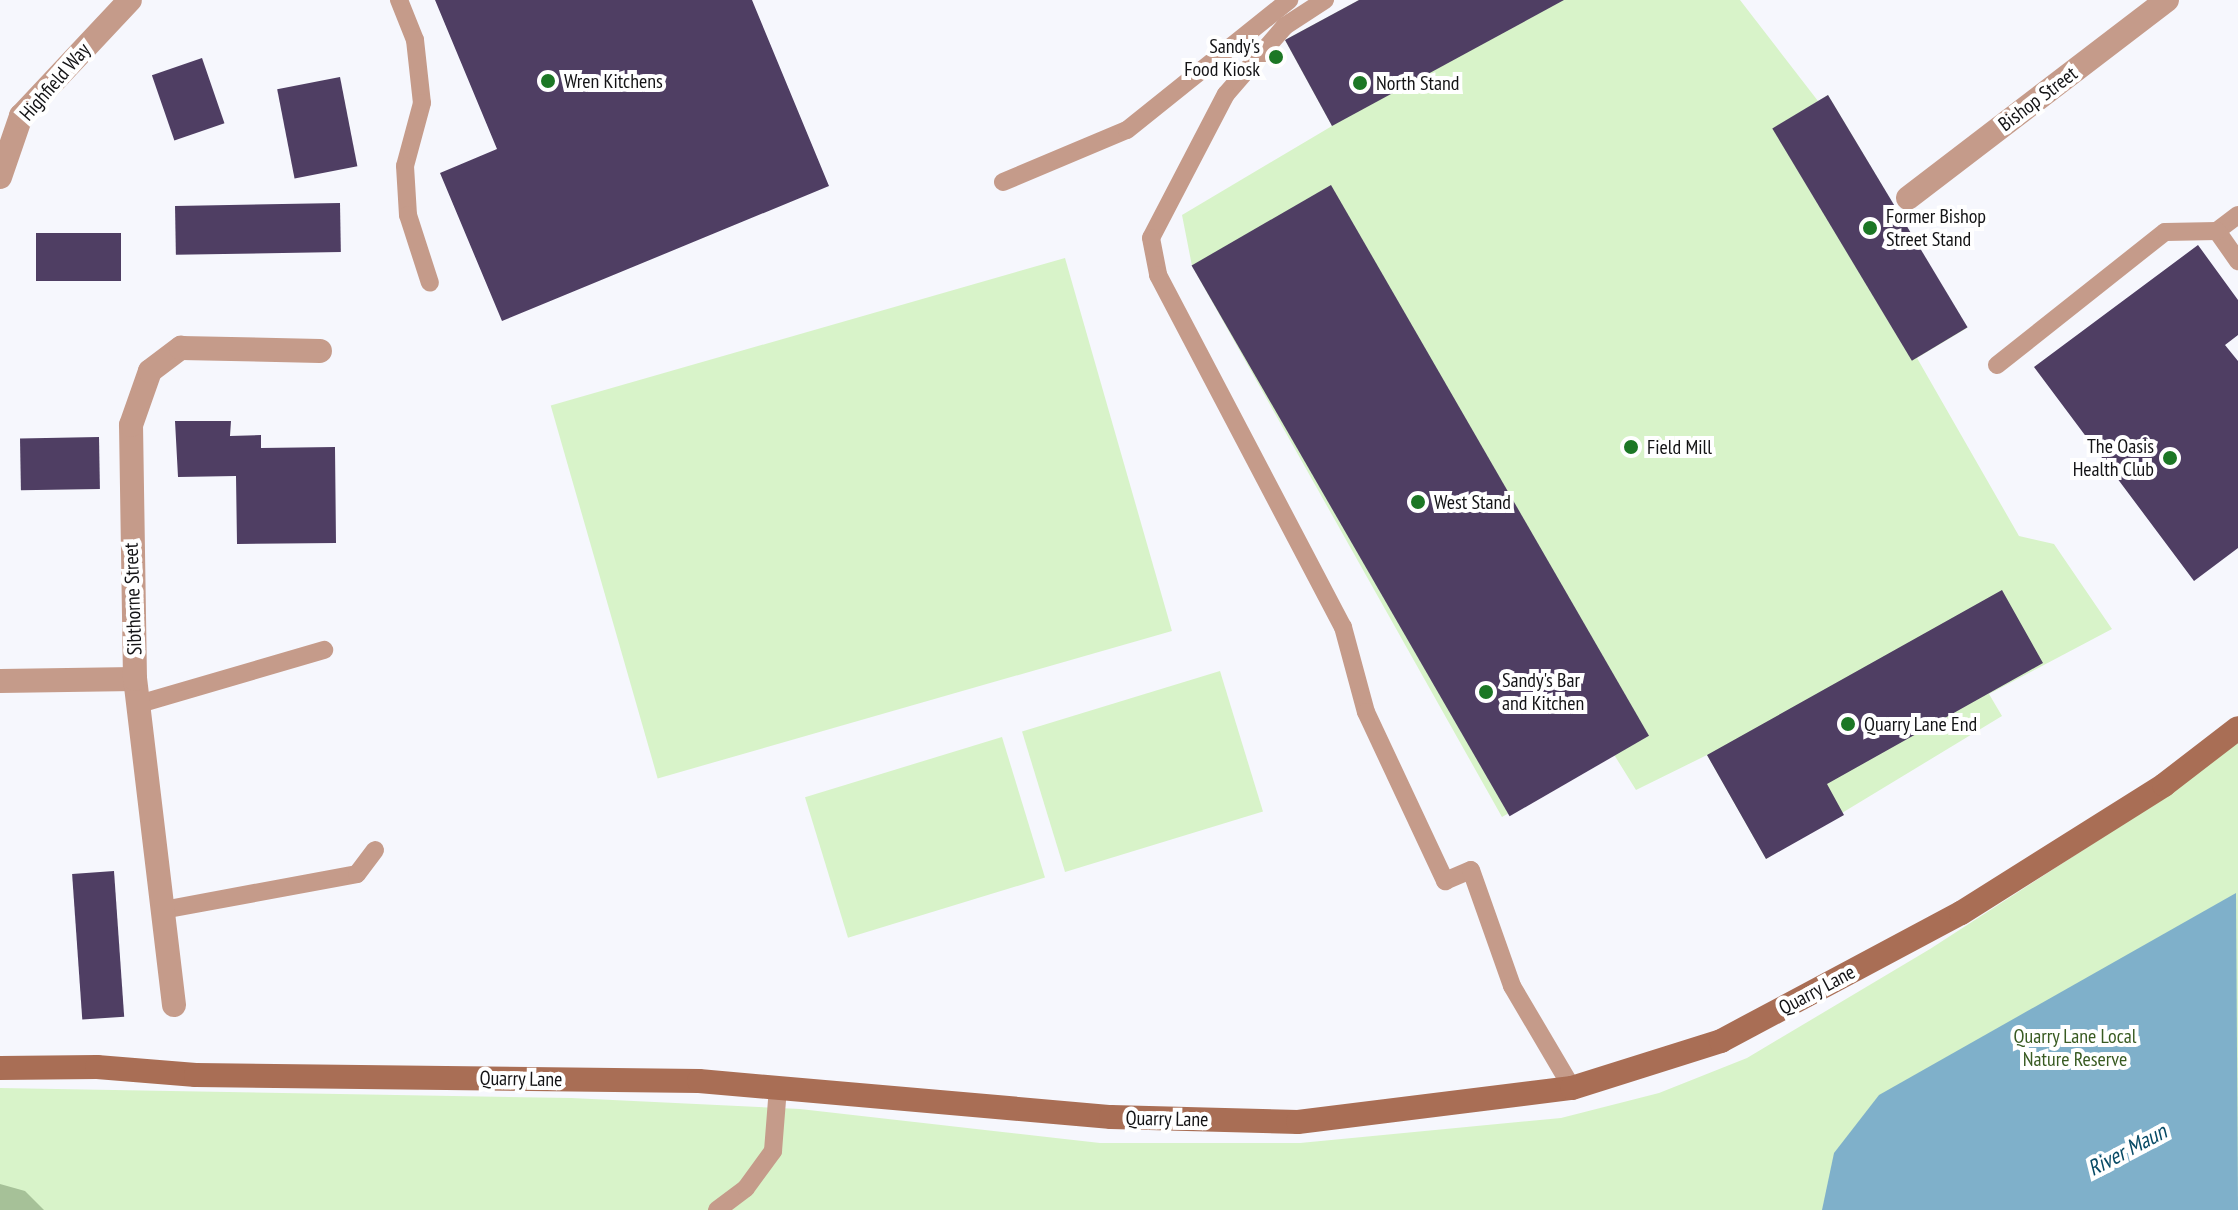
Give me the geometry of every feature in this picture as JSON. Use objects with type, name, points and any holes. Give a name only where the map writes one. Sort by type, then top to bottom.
[{"type":"street","name":"Highfield Way","points":[[0,177],[21,116],[130,0]]},
{"type":"street","name":"Bishop Street","points":[[1908,198],[2167,0]]},
{"type":"street","name":"Sibthorne Street","points":[[174,1005],[135,679],[131,425],[150,371],[181,348],[320,351]]},
{"type":"street","points":[[0,681],[135,679]]},
{"type":"street","name":"Quarry Lane","points":[[0,1068],[97,1067],[196,1075],[699,1081],[1111,1117],[1298,1122],[1572,1088],[1721,1041],[1961,913],[2164,785],[2238,728]]},
{"type":"lane","points":[[399,0],[415,40],[422,103],[405,166],[408,215],[430,283]]},
{"type":"lane","points":[[1003,182],[1127,130],[1289,0]]},
{"type":"lane","points":[[1325,0],[1285,26],[1226,94],[1151,238],[1158,275],[1343,627],[1366,712],[1445,881],[1471,870],[1512,986],[1572,1088]]},
{"type":"lane","points":[[1244,39],[1250,66]]},
{"type":"lane","points":[[1997,365],[2165,232],[2217,231],[2238,215]]},
{"type":"lane","points":[[2217,231],[2238,261]]},
{"type":"lane","points":[[139,704],[324,650]]},
{"type":"lane","points":[[163,910],[357,874],[375,850]]},
{"type":"lane","points":[[717,1210],[746,1188],[773,1151],[778,1088]]},
{"type":"green space","name":"Field Mill","points":[[1359,0],[1740,0],[1818,101],[1828,95],[1967,328],[1917,358],[2019,536],[2054,544],[2112,629],[1989,694],[2002,716],[1766,859],[1707,755],[1636,790],[1613,753],[1502,817],[1192,266],[1182,215],[1332,126],[1285,40]]},
{"type":"green space","points":[[1065,258],[1172,631],[658,778],[551,405]]},
{"type":"green space","points":[[1220,671],[1263,812],[1065,872],[1022,732]]},
{"type":"green space","points":[[1002,737],[1045,878],[848,938],[805,797]]},
{"type":"green space","name":"Quarry Lane Local Nature Reserve","points":[[2238,740],[2238,1210],[0,1210],[0,1088],[571,1098],[800,1109],[1100,1143],[1300,1143],[1561,1118],[1659,1093],[1747,1058],[1930,949],[2171,793]]},
{"type":"green space","points":[[0,1184],[25,1191],[44,1210],[0,1210]]},
{"type":"water","name":"River Maun","points":[[2236,893],[2238,1210],[1822,1210],[1834,1153],[1879,1095]]},
{"type":"building","points":[[435,0],[752,0],[829,186],[502,321],[440,173],[497,149]]},
{"type":"building","name":"North Stand","points":[[1359,0],[1564,0],[1332,126],[1285,40]]},
{"type":"building","points":[[202,58],[224,123],[174,140],[152,75]]},
{"type":"building","points":[[340,77],[357,166],[295,179],[277,89]]},
{"type":"building","name":"Former Bishop Street Stand","points":[[1828,95],[1968,327],[1912,361],[1772,128]]},
{"type":"building","name":"West Stand","points":[[1331,185],[1649,736],[1510,816],[1192,266]]},
{"type":"building","points":[[340,203],[341,252],[176,255],[175,206]]},
{"type":"building","points":[[36,233],[121,233],[121,281],[36,281]]},
{"type":"building","name":"The Oasis Health Club","points":[[2198,245],[2238,300],[2238,335],[2225,345],[2238,361],[2238,548],[2194,581],[2034,367]]},
{"type":"building","points":[[175,421],[231,421],[230,436],[261,435],[261,448],[335,447],[336,543],[237,544],[236,476],[178,477]]},
{"type":"building","points":[[99,437],[100,489],[21,490],[20,438]]},
{"type":"building","name":"Quarry Lane End","points":[[2002,590],[2043,663],[1827,784],[1844,815],[1766,859],[1707,755]]},
{"type":"building","points":[[114,871],[124,1017],[82,1020],[72,874]]},
{"type":"place","name":"Sandy's Food Kiosk","points":[[1276,57]]},
{"type":"place","name":"Wren Kitchens","points":[[548,81]]},
{"type":"place","name":"North Stand","points":[[1360,83]]},
{"type":"place","name":"Former Bishop Street Stand","points":[[1870,228]]},
{"type":"place","name":"Field Mill","points":[[1631,447]]},
{"type":"place","name":"The Oasis Health Club","points":[[2170,458]]},
{"type":"place","name":"West Stand","points":[[1418,502]]},
{"type":"place","name":"Sandy's Bar and Kitchen","points":[[1486,692]]},
{"type":"place","name":"Quarry Lane End","points":[[1848,724]]}]
